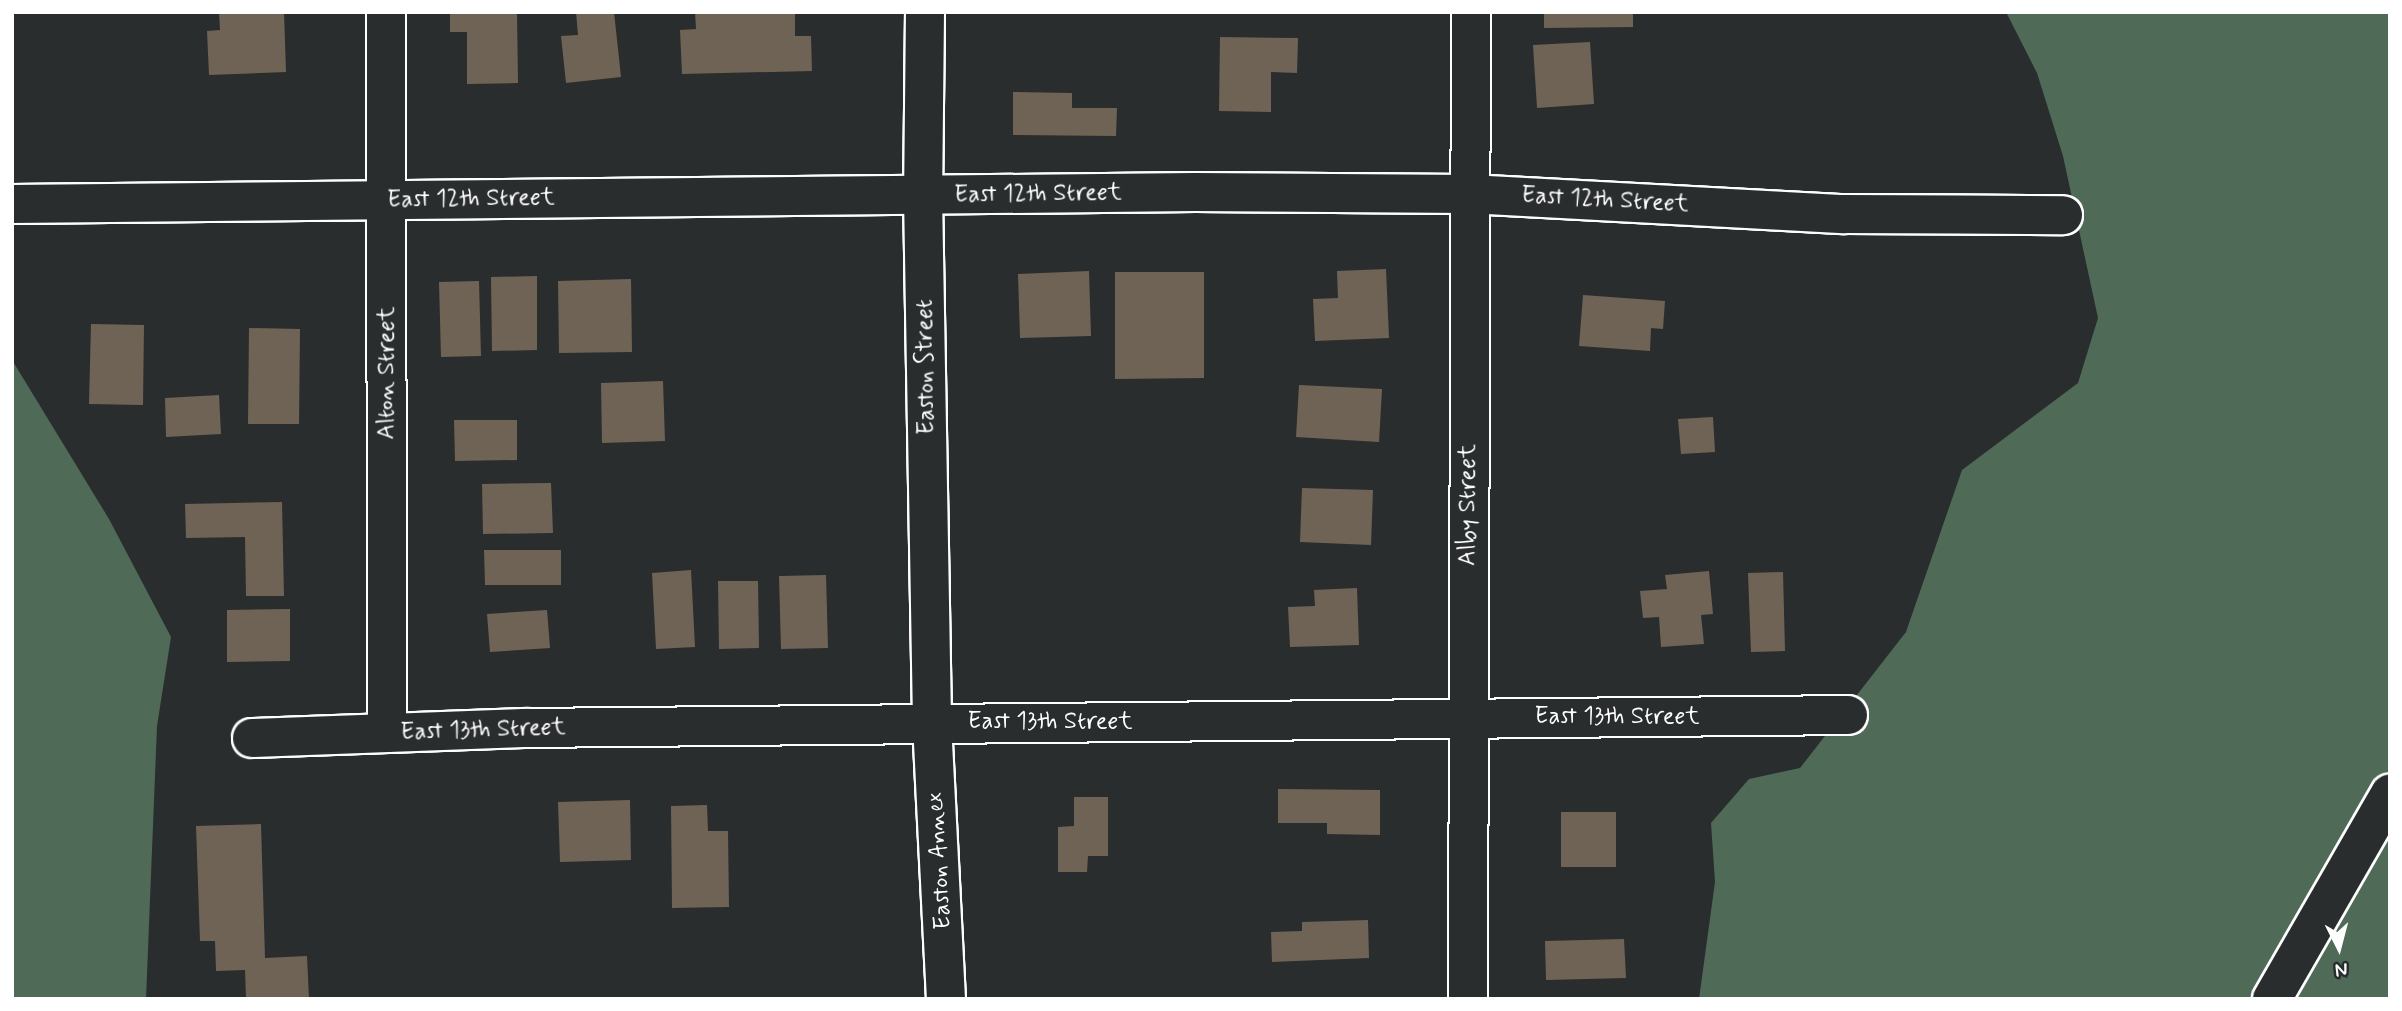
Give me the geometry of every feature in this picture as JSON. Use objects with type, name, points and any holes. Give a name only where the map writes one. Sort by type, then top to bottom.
[{"type":"main road","name":"Alton Street","points":[[386,12],[387,733]]},
{"type":"main road","name":"Easton Street","points":[[925,12],[923,195],[932,723]]},
{"type":"main road","name":"Alby Street","points":[[1468,999],[1471,12]]},
{"type":"main road","name":"East 12th Street","points":[[12,204],[923,195],[1469,194],[1844,214],[2063,215]]},
{"type":"main road","name":"East 13th Street","points":[[252,738],[932,723],[1848,715]]},
{"type":"main road","name":"Easton Annex","points":[[932,723],[946,999]]},
{"type":"main road","points":[[2272,999],[2390,794]]},
{"type":"green space","points":[[2006,12],[2390,12],[2390,999],[1699,999],[1715,882],[1711,823],[1749,779],[1800,768],[1906,632],[1962,470],[2078,383],[2098,318],[2063,156],[2037,73]]},
{"type":"green space","points":[[12,360],[109,519],[171,637],[157,726],[146,999],[12,999]]},
{"type":"building","points":[[219,12],[284,12],[286,72],[209,75],[207,31],[220,30]]},
{"type":"building","points":[[450,12],[517,12],[518,83],[467,84],[467,32],[450,32]]},
{"type":"building","points":[[576,12],[614,12],[621,77],[566,83],[561,36],[578,35]]},
{"type":"building","points":[[695,12],[795,12],[795,36],[811,36],[812,71],[682,74],[680,30],[696,29]]},
{"type":"building","points":[[1544,12],[1633,12],[1633,27],[1544,28]]},
{"type":"building","points":[[1220,37],[1298,38],[1297,73],[1271,72],[1271,112],[1219,111]]},
{"type":"building","points":[[1590,42],[1594,104],[1537,108],[1533,45]]},
{"type":"building","points":[[1013,92],[1072,93],[1072,108],[1117,108],[1116,136],[1013,135]]},
{"type":"building","points":[[1386,269],[1389,338],[1315,341],[1313,299],[1338,298],[1337,271]]},
{"type":"building","points":[[1089,271],[1091,336],[1020,338],[1018,274]]},
{"type":"building","points":[[1115,272],[1204,272],[1204,378],[1115,379]]},
{"type":"building","points":[[537,276],[537,350],[492,351],[491,277]]},
{"type":"building","points":[[631,279],[632,352],[559,353],[558,281]]},
{"type":"building","points":[[479,281],[481,356],[441,357],[439,282]]},
{"type":"building","points":[[1583,295],[1665,301],[1663,329],[1651,328],[1650,351],[1579,346]]},
{"type":"building","points":[[91,324],[144,325],[143,405],[89,404]]},
{"type":"building","points":[[249,328],[300,329],[299,424],[248,424]]},
{"type":"building","points":[[663,381],[665,441],[602,443],[601,383]]},
{"type":"building","points":[[1299,385],[1382,389],[1379,442],[1296,437]]},
{"type":"building","points":[[219,395],[221,434],[166,437],[165,398]]},
{"type":"building","points":[[1713,417],[1715,452],[1681,454],[1678,419]]},
{"type":"building","points":[[454,420],[517,420],[517,460],[455,461]]},
{"type":"building","points":[[551,483],[553,533],[483,534],[482,484]]},
{"type":"building","points":[[1302,488],[1373,490],[1371,545],[1300,542]]},
{"type":"building","points":[[282,502],[284,596],[246,596],[245,537],[186,538],[185,504]]},
{"type":"building","points":[[484,550],[561,550],[561,585],[485,585]]},
{"type":"building","points":[[691,570],[695,647],[656,649],[652,573]]},
{"type":"building","points":[[1709,571],[1713,614],[1701,615],[1704,644],[1661,647],[1659,617],[1643,618],[1640,591],[1667,589],[1665,575]]},
{"type":"building","points":[[1783,572],[1785,651],[1751,652],[1748,573]]},
{"type":"building","points":[[826,575],[828,648],[781,649],[779,576]]},
{"type":"building","points":[[718,581],[758,581],[759,648],[719,649]]},
{"type":"building","points":[[1357,588],[1359,645],[1290,647],[1288,607],[1315,606],[1314,590]]},
{"type":"building","points":[[290,609],[290,661],[227,662],[227,610]]},
{"type":"building","points":[[547,610],[550,648],[490,652],[487,614]]},
{"type":"building","points":[[1278,789],[1380,790],[1380,835],[1327,834],[1327,823],[1278,823]]},
{"type":"building","points":[[1074,797],[1108,797],[1108,856],[1088,856],[1087,872],[1058,872],[1058,827],[1074,826]]},
{"type":"building","points":[[630,800],[631,860],[560,862],[558,802]]},
{"type":"building","points":[[707,805],[708,831],[728,831],[729,907],[672,908],[671,806]]},
{"type":"building","points":[[1561,812],[1616,812],[1616,867],[1561,867]]},
{"type":"building","points":[[261,824],[265,958],[307,956],[309,999],[246,999],[245,970],[216,971],[215,941],[200,941],[196,826]]},
{"type":"building","points":[[1368,920],[1369,958],[1272,962],[1271,932],[1302,931],[1302,922]]},
{"type":"building","points":[[1624,939],[1626,978],[1546,980],[1545,941]]}]
